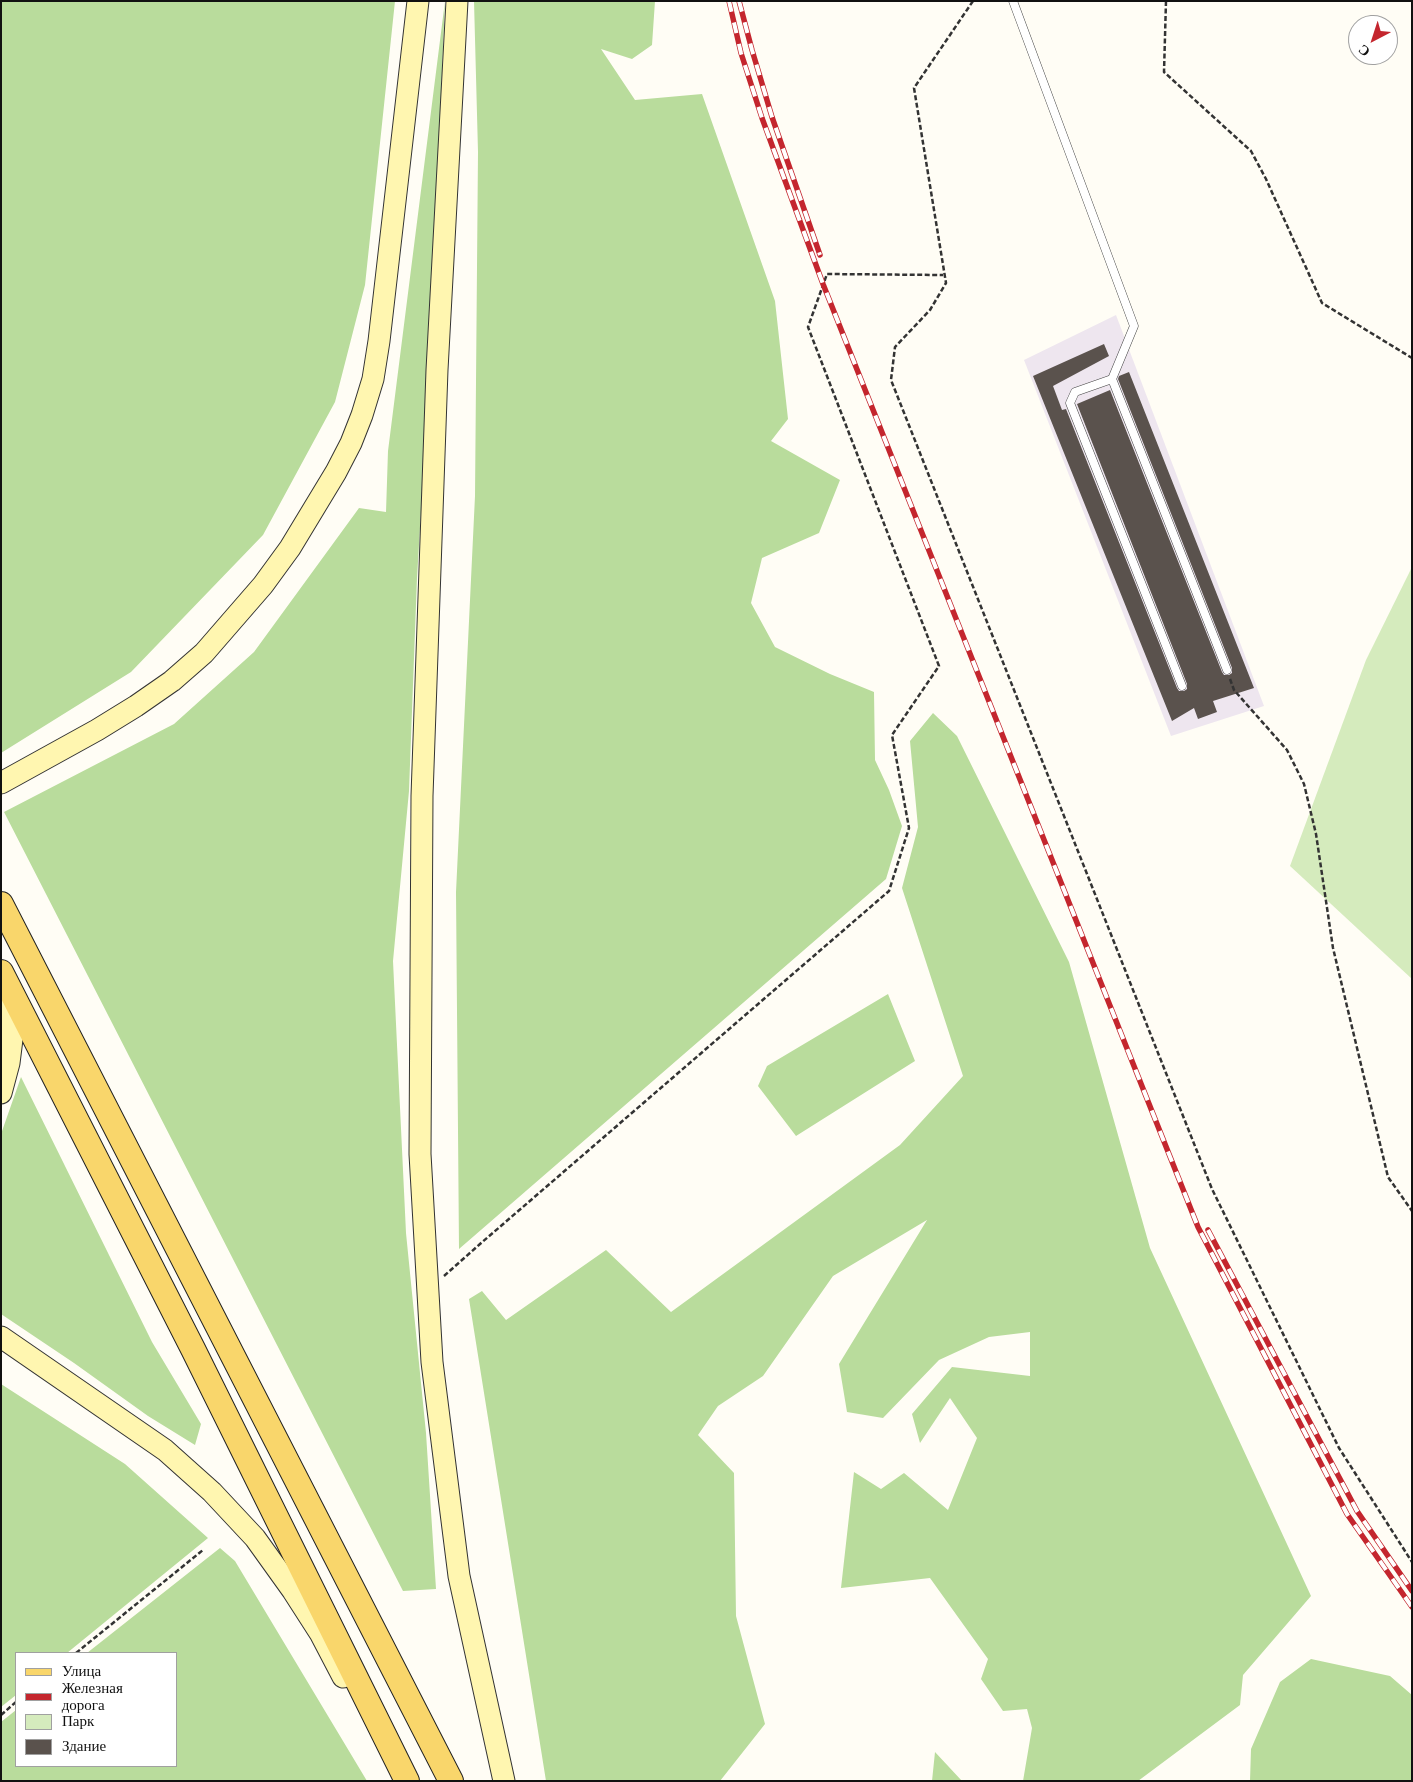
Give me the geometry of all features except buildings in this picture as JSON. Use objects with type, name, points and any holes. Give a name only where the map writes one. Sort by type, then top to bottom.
[{"type":"main road","points":[[4,782],[136,706],[172,680],[204,653],[264,585],[295,540],[352,443],[373,379],[379,342],[418,1]]},
{"type":"main road","points":[[457,1],[437,370],[422,796],[420,1154],[432,1362],[459,1576],[504,1781]]},
{"type":"main road","points":[[1,904],[452,1781]]},
{"type":"main road","points":[[1,972],[193,1349],[403,1773]]},
{"type":"main road","points":[[1,984],[12,1025],[9,1063],[1,1093]]},
{"type":"main road","points":[[1,1337],[165,1450],[190,1471],[234,1514],[256,1538],[293,1591],[320,1633],[371,1728],[403,1773]]},
{"type":"lane","points":[[1013,1],[1134,326],[1112,379],[1227,670]]},
{"type":"lane","points":[[1112,379],[1075,392],[1070,404],[1182,686]]},
{"type":"path","points":[[973,1],[914,88],[943,275],[946,283],[930,310],[895,347],[891,380],[1052,790],[1212,1189],[1339,1448],[1412,1562]]},
{"type":"path","points":[[1166,1],[1164,72],[1251,151],[1266,179],[1322,303],[1412,358]]},
{"type":"path","points":[[428,1291],[889,891],[909,828],[892,735],[939,666],[808,327],[827,274],[943,275]]},
{"type":"path","points":[[1227,670],[1234,690],[1287,750],[1304,784],[1316,834],[1333,948],[1388,1177],[1412,1211]]},
{"type":"path","points":[[77,1652],[203,1550]]},
{"type":"path","points":[[1,1715],[15,1703]]},
{"type":"shaded area","points":[[1116,315],[1264,706],[1171,736],[1024,360]]},
{"type":"green space","points":[[1,1],[395,1],[365,285],[335,402],[263,535],[131,672],[1,753]]},
{"type":"green space","points":[[445,1],[430,362],[417,578],[409,791],[393,961],[406,1233],[426,1433],[436,1589],[403,1591],[4,812],[174,724],[254,652],[359,508],[386,512],[388,451]]},
{"type":"green space","points":[[474,1],[655,1],[652,45],[632,59],[601,49],[635,100],[702,94],[775,301],[788,419],[771,441],[840,480],[819,533],[762,558],[751,603],[775,647],[830,674],[874,692],[875,760],[889,790],[902,826],[886,879],[459,1249],[456,892],[475,496],[478,152]]},
{"type":"green space","points":[[1412,567],[1412,979],[1290,866],[1366,660]]},
{"type":"green space","points":[[933,713],[957,736],[1069,962],[1150,1248],[1311,1596],[1243,1675],[1240,1705],[1138,1781],[1023,1781],[1032,1728],[1027,1709],[1003,1711],[981,1679],[988,1659],[930,1578],[841,1588],[854,1472],[881,1489],[904,1473],[948,1510],[977,1438],[950,1398],[920,1443],[912,1414],[952,1367],[1030,1376],[1030,1332],[989,1337],[939,1360],[883,1418],[847,1412],[839,1364],[927,1220],[833,1276],[763,1376],[718,1406],[698,1435],[734,1473],[736,1616],[765,1724],[720,1781],[546,1781],[469,1299],[482,1291],[506,1320],[606,1250],[671,1312],[900,1145],[963,1076],[902,888],[918,827],[910,741]]},
{"type":"green space","points":[[888,994],[915,1061],[796,1136],[758,1086],[767,1066]]},
{"type":"green space","points":[[21,1077],[152,1342],[201,1424],[195,1445],[148,1416],[1,1314],[1,1134]]},
{"type":"green space","points":[[1,1384],[125,1464],[208,1538],[68,1652],[15,1652],[15,1696],[1,1707]]},
{"type":"green space","points":[[220,1548],[235,1561],[367,1781],[1,1781],[1,1722],[15,1711],[15,1767],[178,1767],[178,1652],[88,1652]]},
{"type":"green space","points":[[1311,1659],[1390,1676],[1412,1695],[1412,1781],[1250,1781],[1251,1749],[1280,1682]]},
{"type":"green space","points":[[935,1752],[962,1781],[932,1781]]},
{"type":"railway","points":[[729,1],[741,53],[762,118],[823,284],[1198,1227],[1347,1514],[1412,1607]]},
{"type":"railway","points":[[739,1],[772,117],[820,255]]},
{"type":"railway","points":[[1208,1230],[1357,1511],[1412,1591]]}]
